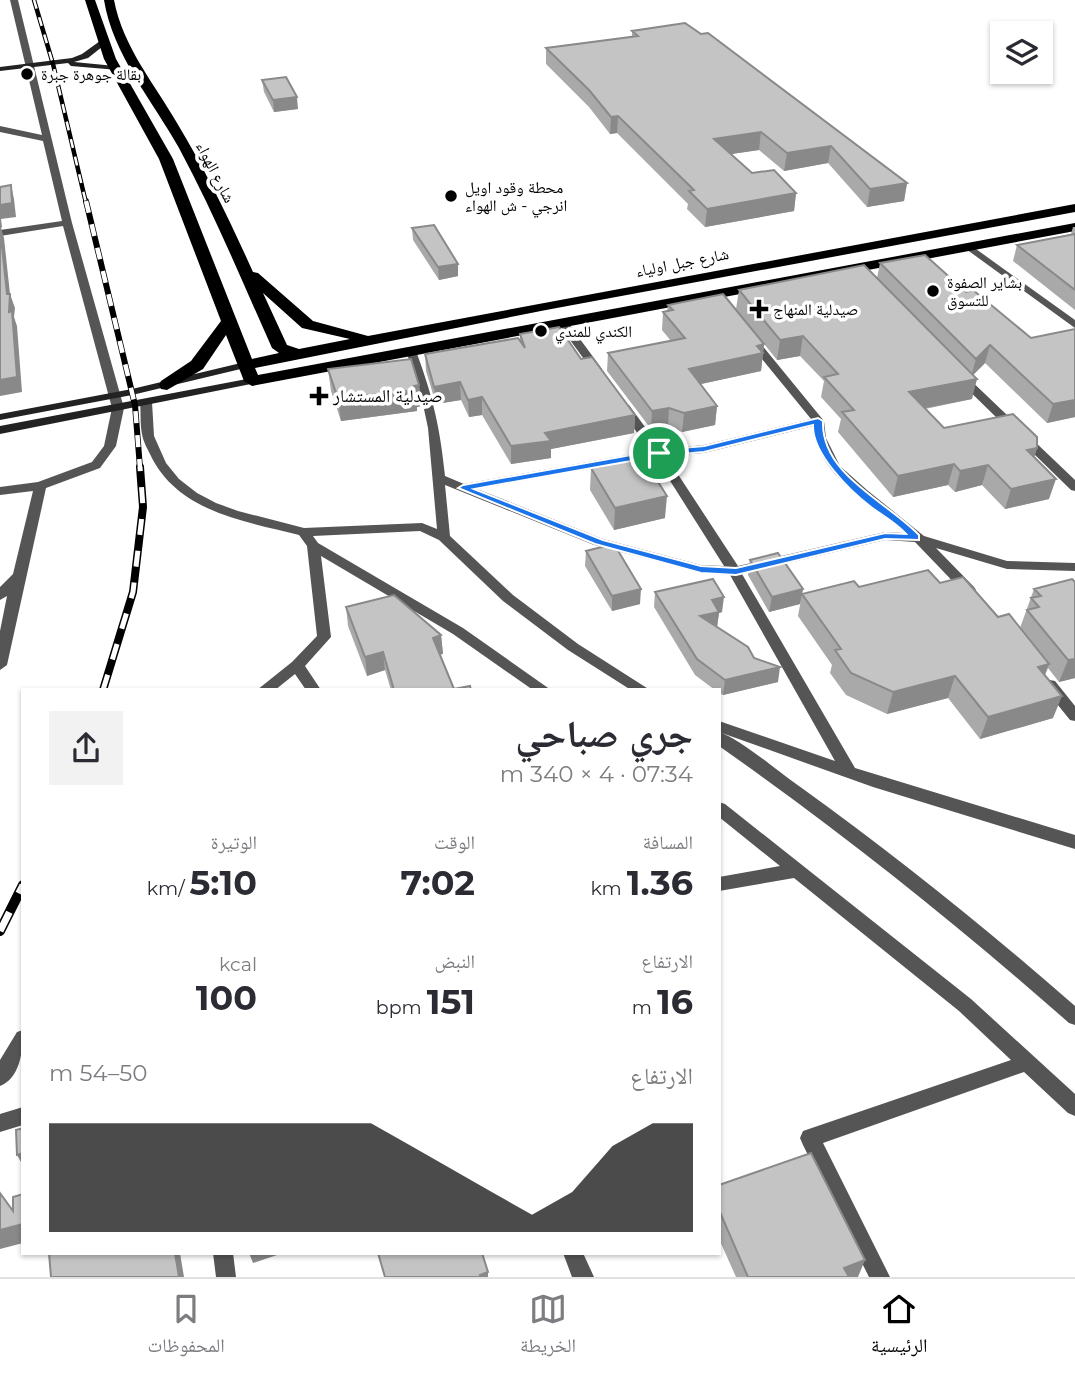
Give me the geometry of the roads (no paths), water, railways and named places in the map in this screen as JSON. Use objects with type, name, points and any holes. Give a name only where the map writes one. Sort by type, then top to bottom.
[{"type":"highway","points":[[90,0],[103,43],[166,159],[249,373],[301,372],[562,322],[718,298],[858,272],[1075,227]]},
{"type":"highway","name":"شارع الهواء","points":[[108,0],[135,68],[171,123],[244,267],[280,348],[296,354]]},
{"type":"highway","name":"شارع جبل اولياء","points":[[249,373],[296,354],[370,339],[1075,208]]},
{"type":"highway","points":[[244,267],[308,325],[370,339]]},
{"type":"highway","points":[[167,384],[188,372],[204,358],[228,322]]},
{"type":"highway","points":[[296,354],[301,372]]},
{"type":"street","points":[[0,491],[40,486],[96,465],[110,446],[116,402],[67,223],[14,0]]},
{"type":"street","points":[[9,9],[18,11]]},
{"type":"street","points":[[52,64],[85,56],[103,43]]},
{"type":"street","points":[[0,69],[52,64],[87,64],[115,68]]},
{"type":"street","points":[[0,129],[48,139]]},
{"type":"street","points":[[0,233],[67,223]]},
{"type":"street","points":[[970,247],[1075,325]]},
{"type":"street","points":[[562,322],[659,453],[736,571],[849,772]]},
{"type":"street","points":[[746,332],[818,421],[817,433],[831,460],[848,481],[874,505],[904,526],[980,602]]},
{"type":"street","points":[[411,351],[427,396],[434,428],[444,537]]},
{"type":"street","points":[[947,363],[1075,487]]},
{"type":"street","points":[[0,417],[116,402],[146,402],[249,373]]},
{"type":"street","points":[[0,430],[116,402],[167,384],[249,373]]},
{"type":"street","points":[[146,402],[148,438],[167,476],[188,495],[223,512],[304,532],[422,527],[444,537],[508,598],[573,647],[640,688]]},
{"type":"street","points":[[463,488],[659,453],[704,449],[818,421]]},
{"type":"street","points":[[438,478],[599,542],[701,569],[736,571],[885,536],[915,538],[1007,565],[1075,567]]},
{"type":"street","points":[[0,665],[40,486]]},
{"type":"street","points":[[267,688],[297,666],[324,637],[313,546],[304,532]]},
{"type":"street","points":[[313,546],[458,631],[541,688]]},
{"type":"street","points":[[0,595],[19,577]]},
{"type":"street","points":[[297,666],[313,688]]},
{"type":"street","points":[[1041,673],[1075,716]]},
{"type":"street","points":[[721,727],[849,772],[1075,842]]},
{"type":"street","points":[[721,739],[812,802],[916,882],[1075,1017]]},
{"type":"street","points":[[721,810],[965,1005],[1075,1107]]},
{"type":"street","points":[[721,884],[798,870]]},
{"type":"street","points":[[0,1077],[21,1041]]},
{"type":"street","points":[[880,1277],[810,1138],[1029,1062]]},
{"type":"street","points":[[0,1123],[21,1117]]},
{"type":"street","points":[[223,1255],[226,1277]]},
{"type":"street","points":[[574,1255],[583,1277]]},
{"type":"railway","points":[[34,0],[53,64],[86,203]]},
{"type":"railway","points":[[86,201],[135,405],[140,468]]},
{"type":"railway","points":[[104,688],[133,592],[143,507],[140,467]]},
{"type":"railway","points":[[0,931],[21,889]]},
{"type":"place","name":"بقالة جوهرة جبرة","points":[[27,74]]},
{"type":"place","name":"محطة وقود اويل انرجي - ش الهواء","points":[[451,196]]},
{"type":"place","name":"بشاير الصفوة للتسوق","points":[[933,291]]},
{"type":"place","name":"صيدلية المنهاج","points":[[759,309]]},
{"type":"place","name":"الكندي للمندي","points":[[541,331]]},
{"type":"place","name":"صيدلية المستشار","points":[[319,396]]}]
